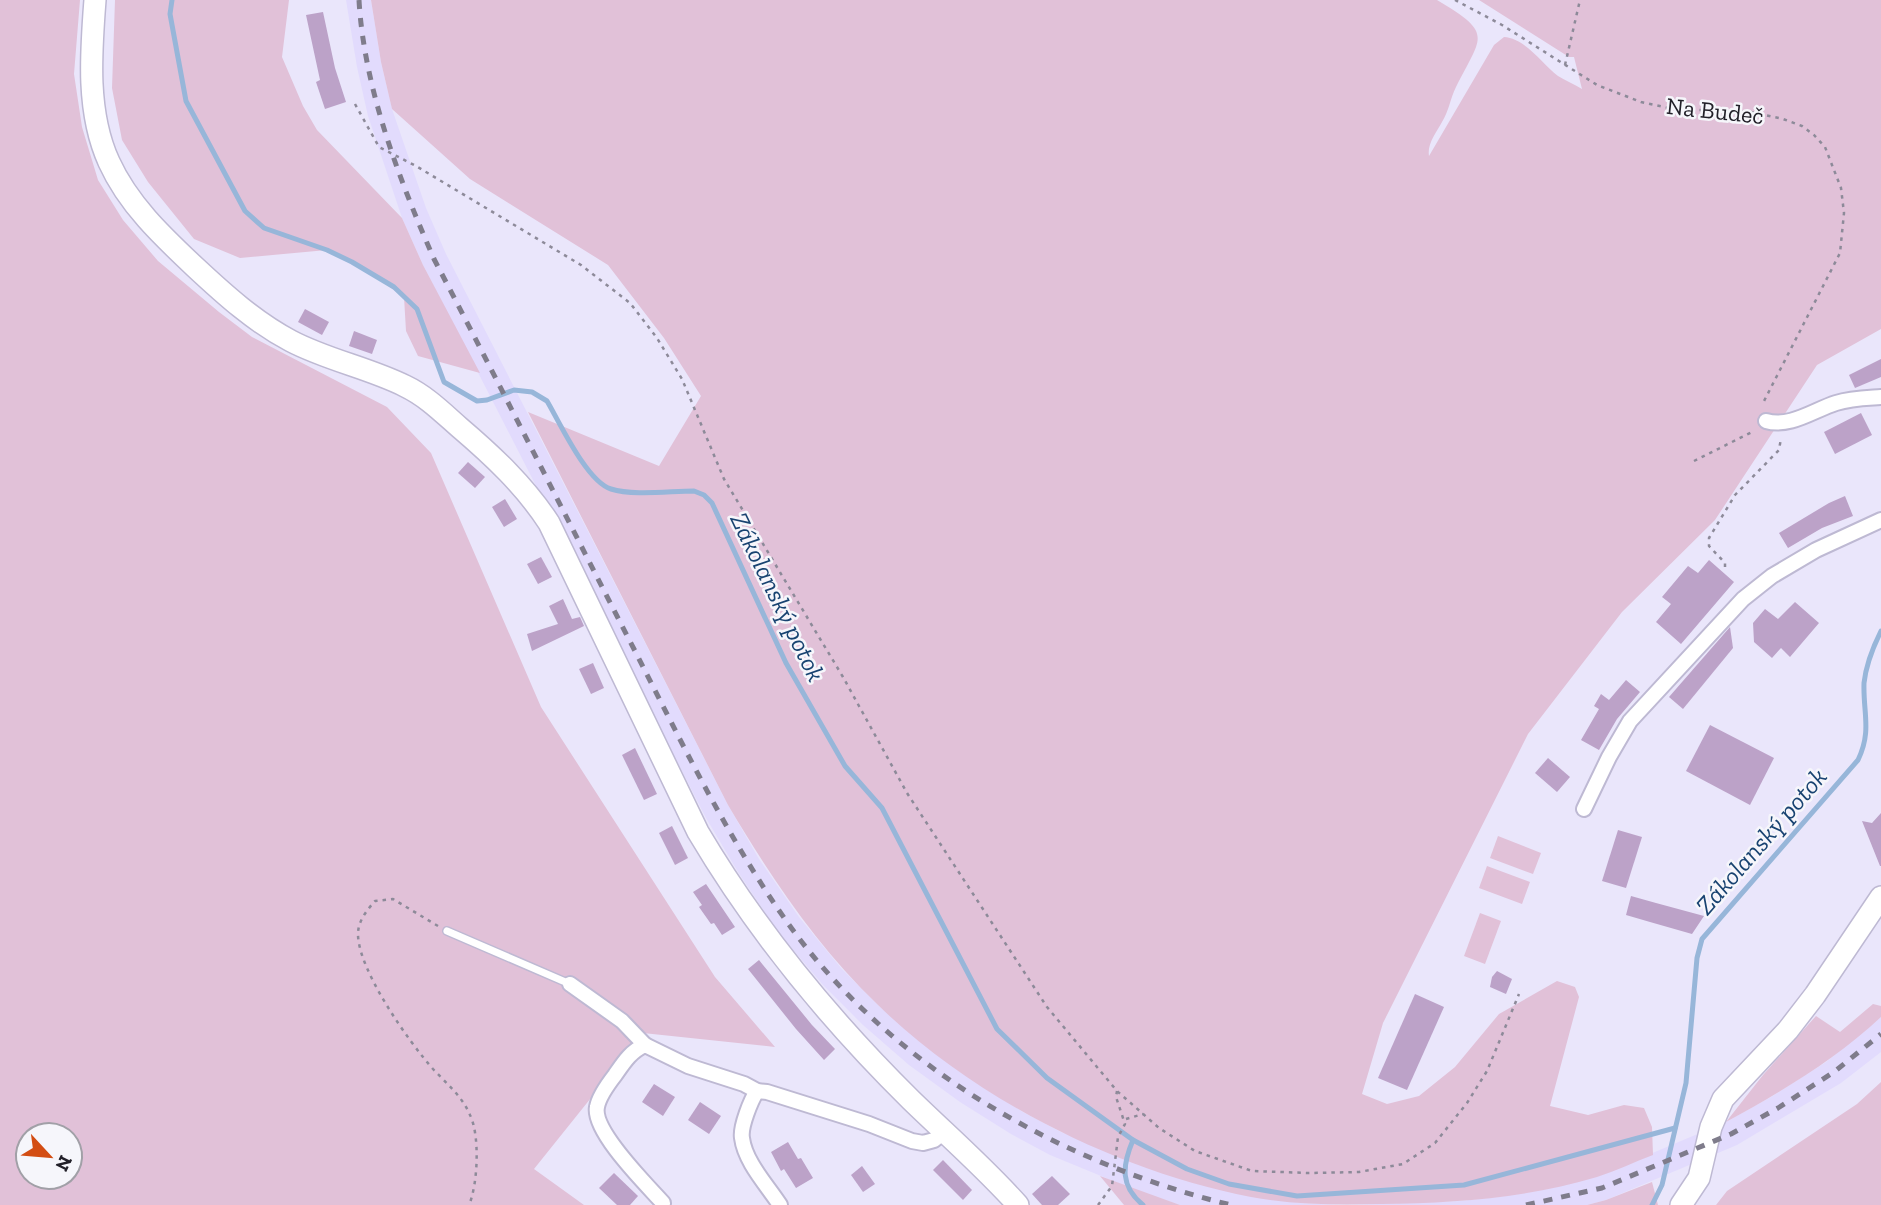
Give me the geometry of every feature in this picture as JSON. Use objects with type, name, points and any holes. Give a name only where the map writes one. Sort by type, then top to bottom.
[{"type":"main road","points":[[95,0],[92,71],[96,120],[108,161],[130,199],[163,237],[225,295],[260,323],[294,343],[404,386],[430,401],[484,448],[526,490],[550,523],[698,832],[723,874],[806,985],[880,1067],[1018,1205]]},
{"type":"main road","points":[[1681,1205],[1699,1178],[1711,1127],[1723,1099],[1795,1021],[1881,897]]},
{"type":"street","points":[[1769,422],[1781,424],[1844,401],[1881,397]]},
{"type":"street","points":[[1584,808],[1630,721],[1743,599],[1772,576],[1816,550],[1881,520]]},
{"type":"street","points":[[570,984],[622,1021],[645,1045],[688,1066],[744,1084],[757,1091],[869,1124],[912,1141],[923,1143],[934,1140],[944,1132]]},
{"type":"street","points":[[645,1045],[634,1049],[613,1078],[596,1109],[597,1121],[663,1203]]},
{"type":"street","points":[[757,1091],[751,1100],[741,1136],[747,1155],[780,1205]]},
{"type":"lane","points":[[447,931],[570,984]]},
{"type":"path","name":"Na Budeč","points":[[1455,0],[1502,25],[1597,85],[1642,102],[1673,108],[1751,112],[1783,119],[1802,126],[1825,146],[1841,188],[1844,213],[1840,253],[1764,399],[1761,411],[1769,422]]},
{"type":"path","points":[[1564,66],[1580,0]]},
{"type":"path","points":[[355,104],[379,147],[416,166],[581,265],[630,303],[657,338],[682,379],[724,479],[843,677],[907,793],[1047,1007],[1117,1091],[1159,1128],[1195,1151],[1252,1171],[1359,1172],[1403,1164],[1435,1143],[1467,1103],[1487,1071],[1519,994]]},
{"type":"path","points":[[1693,461],[1769,422]]},
{"type":"path","points":[[1725,567],[1725,563],[1709,546],[1709,538],[1729,502],[1779,450]]},
{"type":"path","points":[[447,931],[393,900],[375,901],[364,914],[358,932],[363,961],[399,1024],[432,1068],[456,1092],[471,1117],[477,1166],[469,1205]]},
{"type":"path","points":[[1117,1091],[1116,1097],[1126,1122]]},
{"type":"path","points":[[1098,1205],[1113,1182],[1118,1137],[1126,1122],[1143,1114]]},
{"type":"shaded area","points":[[0,0],[80,0],[74,74],[82,127],[98,180],[123,220],[158,261],[252,337],[387,407],[431,453],[541,707],[715,977],[775,1047],[643,1033],[534,1169],[584,1205],[0,1205]]},
{"type":"shaded area","points":[[115,0],[289,0],[282,57],[303,106],[317,130],[402,218],[423,265],[480,373],[418,356],[406,331],[404,297],[367,271],[327,250],[240,258],[194,239],[148,182],[122,140],[112,88]]},
{"type":"shaded area","points":[[346,0],[371,0],[392,109],[426,208],[446,254],[728,805],[759,859],[799,917],[841,968],[880,1007],[925,1045],[974,1081],[1061,1132],[1143,1166],[1300,1203],[1339,1205],[1180,1205],[1135,1190],[1050,1155],[960,1102],[909,1065],[823,985],[778,932],[706,818],[423,265],[402,218],[368,116]]},
{"type":"shaded area","points":[[371,0],[1437,0],[1468,21],[1478,37],[1472,56],[1431,143],[1429,156],[1494,45],[1504,37],[1519,42],[1558,76],[1582,89],[1574,57],[1569,57],[1479,0],[1881,0],[1881,329],[1817,365],[1715,520],[1622,612],[1528,734],[1383,1023],[1362,1094],[1387,1104],[1419,1096],[1455,1067],[1499,1014],[1557,981],[1575,987],[1579,997],[1550,1106],[1588,1115],[1624,1105],[1644,1108],[1652,1127],[1653,1155],[1604,1175],[1571,1184],[1490,1198],[1349,1204],[1300,1203],[1251,1197],[1151,1170],[1051,1127],[958,1071],[878,1005],[835,959],[796,910],[728,805],[528,412],[659,466],[701,396],[664,338],[608,265],[470,179],[392,109]]},
{"type":"shaded area","points":[[1498,836],[1541,853],[1533,874],[1490,858]]},
{"type":"shaded area","points":[[1487,866],[1530,882],[1522,904],[1479,888]]},
{"type":"shaded area","points":[[1480,913],[1501,921],[1485,964],[1464,956]]},
{"type":"shaded area","points":[[1873,1004],[1881,1006],[1881,1017],[1863,1033],[1787,1087],[1726,1122],[1763,1075],[1816,1016],[1840,1032]]},
{"type":"shaded area","points":[[1881,1017],[1881,1052],[1841,1083],[1737,1145],[1606,1200],[1587,1205],[1352,1205],[1461,1201],[1505,1196],[1598,1176],[1726,1122],[1771,1097],[1826,1062]]},
{"type":"shaded area","points":[[1881,1082],[1881,1205],[1716,1205],[1727,1191],[1857,1104]]},
{"type":"shaded area","points":[[1100,1176],[1180,1205],[1124,1205]]},
{"type":"shaded area","points":[[1652,1182],[1658,1205],[1587,1205],[1606,1200]]},
{"type":"building","points":[[323,12],[335,68],[346,102],[325,109],[316,82],[320,80],[306,15]]},
{"type":"building","points":[[305,309],[329,322],[322,335],[298,322]]},
{"type":"building","points":[[354,331],[377,340],[372,354],[349,346]]},
{"type":"building","points":[[1881,359],[1881,377],[1855,388],[1849,375]]},
{"type":"building","points":[[1861,413],[1872,435],[1835,454],[1824,432]]},
{"type":"building","points":[[468,462],[485,477],[475,488],[458,473]]},
{"type":"building","points":[[1845,496],[1853,516],[1822,528],[1788,548],[1779,533]]},
{"type":"building","points":[[505,499],[517,519],[504,527],[492,507]]},
{"type":"building","points":[[541,557],[552,577],[538,584],[527,564]]},
{"type":"building","points":[[1709,560],[1734,582],[1681,644],[1656,622],[1671,604],[1662,597],[1688,566],[1698,573]]},
{"type":"building","points":[[563,599],[572,619],[580,617],[584,626],[532,651],[527,634],[558,624],[549,606]]},
{"type":"building","points":[[1795,602],[1819,623],[1790,657],[1781,648],[1772,658],[1754,642],[1753,623],[1765,609],[1778,619]]},
{"type":"building","points":[[1730,627],[1733,648],[1683,709],[1669,697]]},
{"type":"building","points":[[593,663],[604,688],[591,694],[579,669]]},
{"type":"building","points":[[1626,680],[1640,692],[1617,719],[1599,750],[1581,740],[1599,709],[1594,706],[1601,694],[1609,700]]},
{"type":"building","points":[[1710,725],[1774,758],[1750,805],[1686,771]]},
{"type":"building","points":[[635,748],[657,794],[644,800],[622,755]]},
{"type":"building","points":[[1548,758],[1570,777],[1557,792],[1535,773]]},
{"type":"building","points":[[1881,813],[1880,866],[1862,821],[1872,823]]},
{"type":"building","points":[[672,826],[688,858],[675,865],[659,833]]},
{"type":"building","points":[[1618,830],[1642,837],[1626,888],[1602,881]]},
{"type":"building","points":[[706,884],[735,927],[722,935],[699,907],[702,905],[693,892]]},
{"type":"building","points":[[1631,896],[1704,916],[1692,934],[1626,915]]},
{"type":"building","points":[[759,960],[835,1049],[824,1060],[748,969]]},
{"type":"building","points":[[1497,971],[1512,979],[1506,994],[1490,987],[1492,977]]},
{"type":"building","points":[[1415,994],[1444,1007],[1407,1090],[1378,1078]]},
{"type":"building","points":[[654,1084],[675,1097],[663,1116],[642,1102]]},
{"type":"building","points":[[700,1102],[721,1116],[709,1134],[688,1120]]},
{"type":"building","points":[[788,1142],[813,1178],[796,1188],[784,1169],[781,1171],[771,1152]]},
{"type":"building","points":[[943,1160],[972,1190],[963,1200],[933,1170]]},
{"type":"building","points":[[862,1166],[875,1184],[863,1192],[851,1175]]},
{"type":"building","points":[[614,1173],[638,1196],[630,1205],[617,1205],[599,1188]]},
{"type":"building","points":[[1052,1176],[1070,1194],[1058,1205],[1042,1205],[1032,1194]]},
{"type":"waterway","name":"Zákolanský potok","points":[[172,0],[170,14],[186,101],[245,211],[264,228],[327,250],[394,287],[417,309],[444,382],[477,401],[514,390],[532,392],[547,401],[575,451],[602,484],[611,489],[630,492],[694,491],[704,495],[712,503],[786,663],[845,766],[882,808],[997,1029],[1047,1078],[1133,1140],[1125,1175],[1130,1190],[1143,1205]]},
{"type":"waterway","name":"Zákolanský potok","points":[[1652,1205],[1662,1185],[1686,1083],[1697,958],[1702,939],[1858,760],[1866,731],[1865,676],[1881,631]]},
{"type":"waterway","points":[[1133,1140],[1187,1169],[1229,1184],[1297,1196],[1464,1185],[1675,1128]]},
{"type":"railway","points":[[359,0],[368,66],[385,132],[434,259],[706,789],[765,890],[787,922],[829,974],[876,1021],[928,1064],[984,1102],[1043,1135],[1104,1163],[1167,1187],[1231,1205]]},
{"type":"railway","points":[[1526,1205],[1602,1188],[1731,1134],[1834,1072],[1881,1034]]}]
